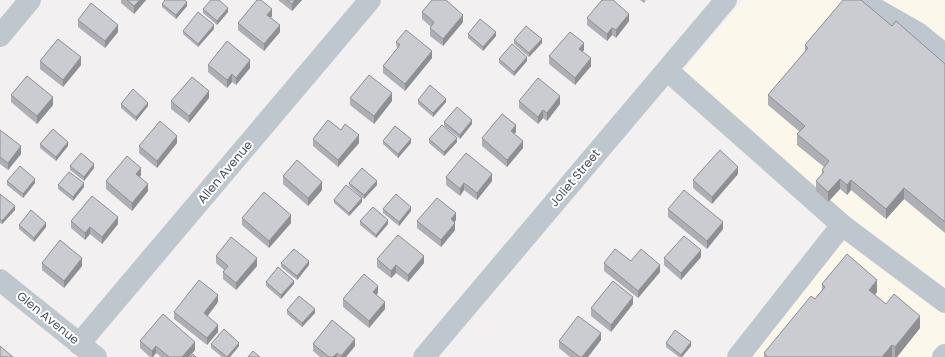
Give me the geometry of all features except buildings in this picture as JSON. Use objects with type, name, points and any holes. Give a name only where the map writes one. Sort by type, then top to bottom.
[{"type":"street","points":[[0,36],[30,0]]},
{"type":"street","name":"Allen Avenue","points":[[88,350],[370,0]]},
{"type":"street","name":"Joliet Street","points":[[424,357],[726,0]]},
{"type":"street","points":[[860,0],[918,33],[945,55]]},
{"type":"street","points":[[667,70],[842,225],[945,302]]},
{"type":"street","points":[[738,357],[842,225]]},
{"type":"street","name":"Glen Avenue","points":[[0,280],[88,350]]},
{"type":"shaded area","points":[[743,0],[945,0],[945,357],[726,357],[831,226],[671,85]]}]
